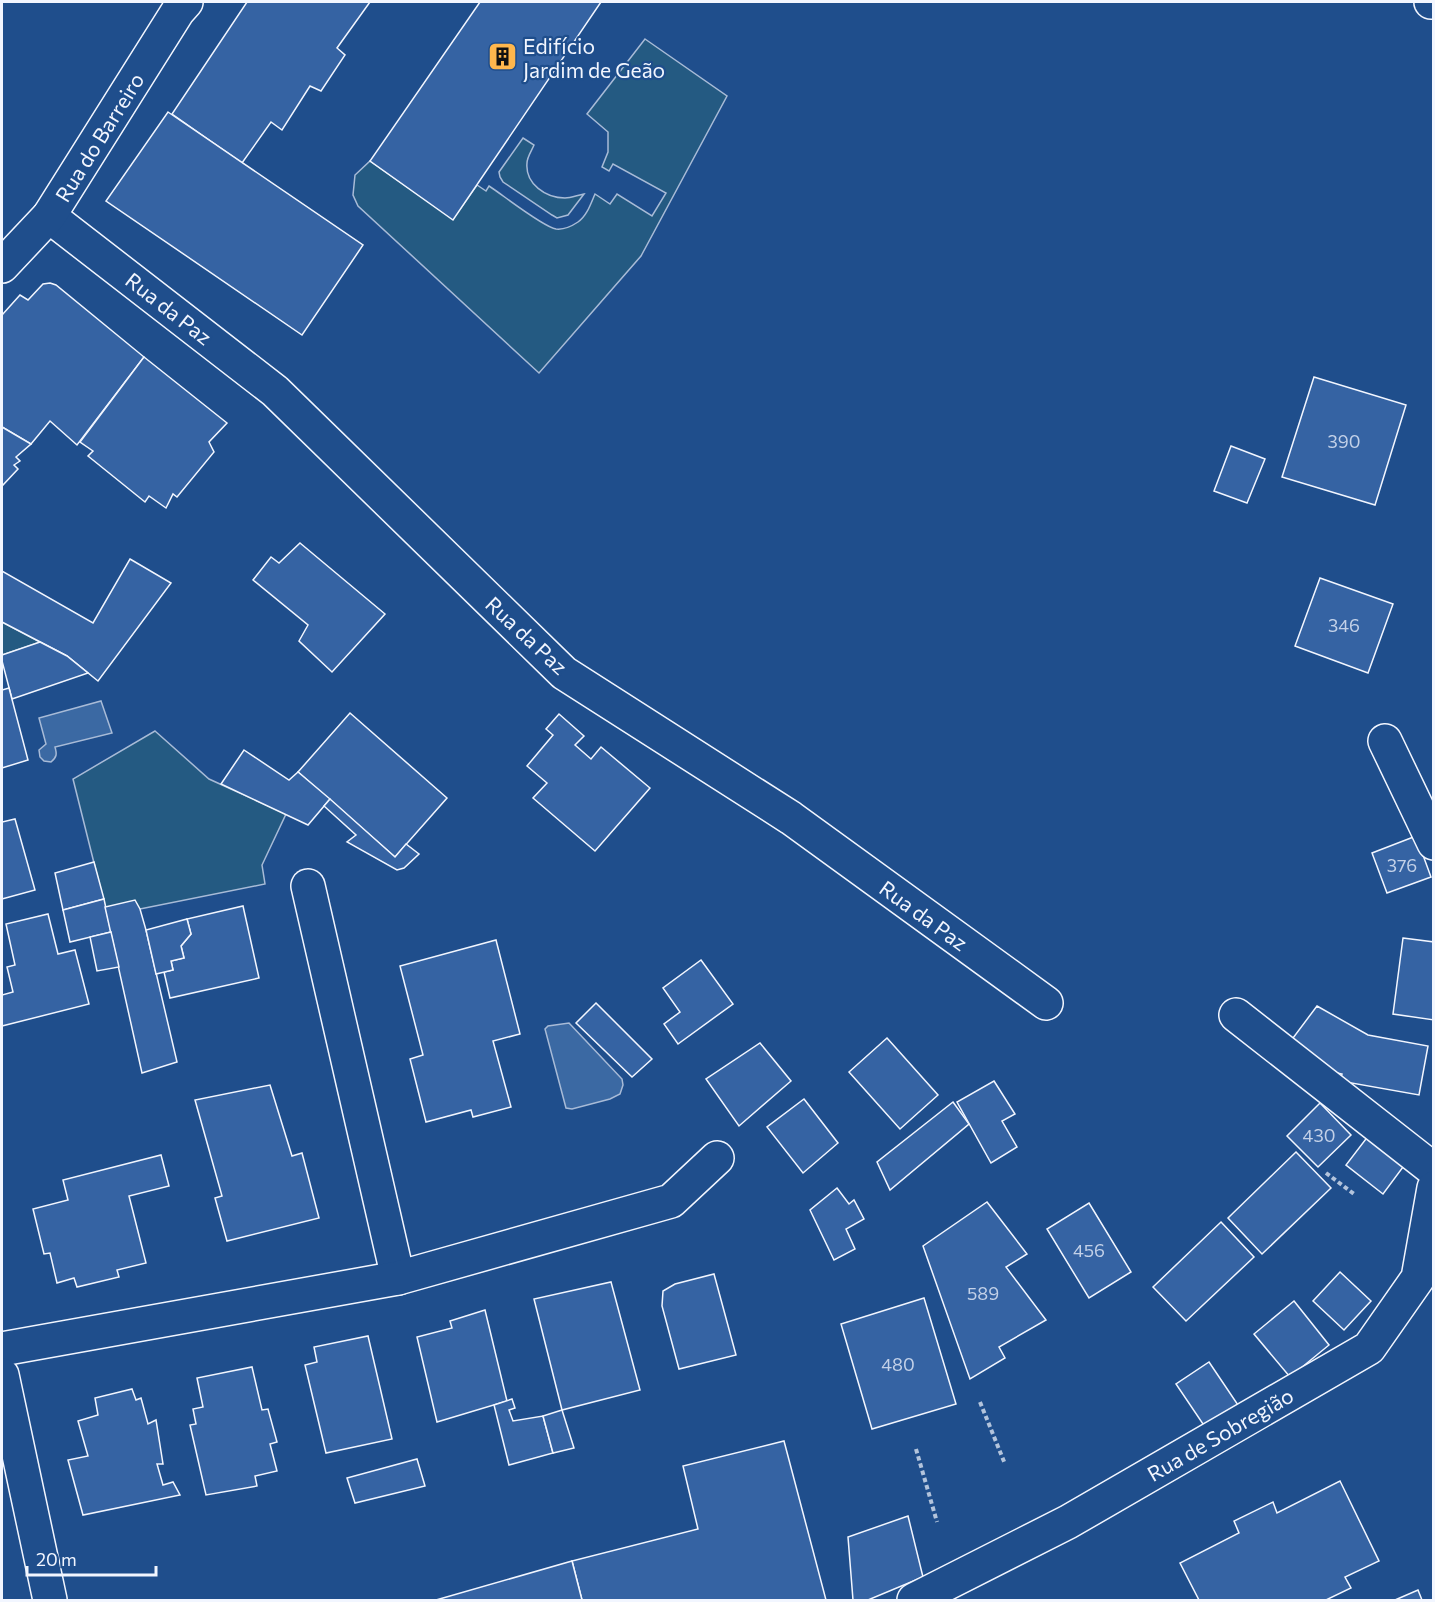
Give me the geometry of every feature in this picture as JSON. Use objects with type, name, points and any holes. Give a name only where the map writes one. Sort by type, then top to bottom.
[{"type":"street","name":"Rua do Barreiro","points":[[2,266],[50,216],[175,5]]},
{"type":"street","name":"Rua da Paz","points":[[50,216],[275,391],[564,673],[791,818],[1046,1003]]},
{"type":"street","points":[[1385,741],[1434,843]]},
{"type":"street","points":[[308,886],[398,1278]]},
{"type":"street","points":[[1236,1015],[1434,1170]]},
{"type":"street","points":[[2,1349],[398,1278],[671,1201],[717,1158]]},
{"type":"street","name":"Rua de Sobregião","points":[[914,1600],[1068,1522],[1369,1348],[1418,1278],[1434,1188]]},
{"type":"street","points":[[2,1375],[50,1600]]},
{"type":"path","points":[[1326,1173],[1354,1194]]},
{"type":"path","points":[[980,1402],[1005,1464]]},
{"type":"path","points":[[916,1449],[937,1522]]},
{"type":"shaded area","points":[[645,39],[727,96],[641,256],[539,373],[358,206],[353,195],[355,175],[370,161],[453,219],[477,185],[486,191],[489,186],[533,217],[556,229],[568,227],[581,219],[595,194],[610,204],[617,194],[652,216],[666,193],[613,164],[609,171],[602,167],[608,152],[608,132],[587,114]]},
{"type":"shaded area","points":[[523,138],[534,145],[528,158],[527,171],[538,188],[558,197],[567,198],[584,194],[568,215],[557,218],[503,182],[500,177],[499,172]]},
{"type":"shaded area","points":[[2,622],[40,642],[2,655]]},
{"type":"shaded area","points":[[101,701],[112,733],[55,747],[56,755],[51,762],[44,761],[40,757],[39,750],[46,744],[39,718]]},
{"type":"shaded area","points":[[155,731],[209,779],[286,814],[262,865],[265,884],[140,909],[105,907],[73,779]]},
{"type":"shaded area","points":[[569,1023],[622,1079],[620,1094],[572,1109],[566,1108],[545,1029],[548,1026]]},
{"type":"building","points":[[247,2],[370,2],[337,48],[345,55],[321,91],[310,86],[282,130],[271,122],[242,163],[172,114]]},
{"type":"building","name":"Edifício Jardim de Geão","points":[[480,2],[601,2],[453,220],[370,161]]},
{"type":"building","points":[[168,112],[363,245],[302,335],[106,201]]},
{"type":"building","points":[[43,284],[56,285],[144,357],[77,445],[50,421],[31,444],[2,427],[2,315],[20,295],[28,300]]},
{"type":"building","points":[[144,357],[227,423],[209,442],[214,452],[177,497],[173,494],[166,508],[149,496],[145,502],[88,456],[93,451],[80,442]]},
{"type":"building","points":[[1314,377],[1406,405],[1375,505],[1282,477]]},
{"type":"building","points":[[2,427],[31,444],[16,457],[20,461],[14,465],[18,469],[2,486]]},
{"type":"building","points":[[1231,446],[1265,459],[1247,503],[1214,491]]},
{"type":"building","points":[[300,543],[385,614],[332,672],[299,641],[308,625],[253,580],[271,557],[279,563]]},
{"type":"building","points":[[130,559],[171,583],[98,681],[67,656],[2,622],[2,571],[93,623]]},
{"type":"building","points":[[1320,578],[1393,604],[1368,673],[1295,646]]},
{"type":"building","points":[[40,642],[67,656],[88,673],[12,699],[2,655]]},
{"type":"building","points":[[9,688],[28,760],[2,768],[2,690]]},
{"type":"building","points":[[350,713],[447,798],[395,857],[298,772]]},
{"type":"building","points":[[559,714],[584,736],[575,745],[591,759],[601,747],[650,788],[595,851],[533,798],[547,783],[527,766],[553,735],[546,729]]},
{"type":"building","points":[[244,750],[289,780],[298,772],[330,799],[308,825],[221,784]]},
{"type":"building","points":[[330,799],[395,857],[406,844],[419,854],[404,868],[397,870],[347,842],[356,835],[324,806]]},
{"type":"building","points":[[15,819],[35,890],[2,899],[2,822]]},
{"type":"building","points":[[1416,836],[1431,877],[1387,893],[1372,853]]},
{"type":"building","points":[[94,862],[104,899],[63,910],[55,873]]},
{"type":"building","points":[[104,899],[111,932],[70,942],[63,910]]},
{"type":"building","points":[[135,900],[146,930],[177,1062],[142,1073],[105,907]]},
{"type":"building","points":[[243,906],[259,978],[170,998],[164,972],[173,970],[171,961],[184,958],[181,946],[191,934],[187,919]]},
{"type":"building","points":[[48,914],[58,954],[75,950],[89,1004],[2,1026],[2,995],[13,992],[7,967],[15,965],[6,924]]},
{"type":"building","points":[[187,919],[191,934],[181,946],[184,958],[171,961],[173,970],[156,974],[146,930]]},
{"type":"building","points":[[111,932],[119,967],[97,971],[90,937]]},
{"type":"building","points":[[1403,938],[1434,942],[1434,1020],[1393,1014]]},
{"type":"building","points":[[496,940],[520,1034],[493,1041],[511,1107],[473,1117],[471,1110],[426,1122],[410,1059],[423,1055],[400,966]]},
{"type":"building","points":[[701,960],[733,1004],[678,1044],[664,1024],[680,1012],[663,988]]},
{"type":"building","points":[[596,1003],[652,1059],[632,1077],[576,1023]]},
{"type":"building","points":[[1317,1006],[1368,1035],[1428,1046],[1419,1095],[1340,1081],[1342,1074],[1324,1070],[1325,1064],[1290,1042]]},
{"type":"building","points":[[887,1038],[938,1095],[900,1129],[849,1072]]},
{"type":"building","points":[[760,1043],[791,1081],[739,1126],[706,1079]]},
{"type":"building","points":[[994,1081],[1015,1114],[1002,1121],[1017,1147],[991,1163],[957,1102]]},
{"type":"building","points":[[270,1085],[292,1156],[302,1153],[319,1218],[227,1241],[215,1198],[222,1196],[195,1100]]},
{"type":"building","points":[[804,1099],[838,1143],[803,1173],[767,1127]]},
{"type":"building","points":[[953,1102],[969,1124],[890,1190],[877,1162]]},
{"type":"building","points":[[1320,1103],[1351,1135],[1318,1167],[1287,1136]]},
{"type":"building","points":[[1372,1131],[1409,1159],[1383,1194],[1346,1165]]},
{"type":"building","points":[[1296,1152],[1331,1188],[1262,1254],[1228,1218]]},
{"type":"building","points":[[161,1155],[169,1186],[129,1196],[146,1263],[117,1270],[119,1277],[77,1287],[74,1278],[57,1283],[50,1253],[44,1254],[33,1209],[68,1200],[63,1180]]},
{"type":"building","points":[[837,1188],[849,1204],[854,1200],[864,1219],[846,1229],[855,1249],[834,1260],[810,1210]]},
{"type":"building","points":[[987,1202],[1027,1254],[1006,1267],[1046,1320],[999,1347],[1005,1358],[970,1379],[923,1246]]},
{"type":"building","points":[[1089,1203],[1131,1272],[1089,1298],[1047,1229]]},
{"type":"building","points":[[1221,1222],[1254,1257],[1186,1321],[1153,1287]]},
{"type":"building","points":[[1340,1272],[1371,1301],[1344,1330],[1313,1301]]},
{"type":"building","points":[[714,1274],[736,1355],[679,1369],[662,1306],[663,1291],[675,1284]]},
{"type":"building","points":[[611,1282],[640,1390],[562,1410],[534,1299]]},
{"type":"building","points":[[924,1298],[956,1404],[872,1429],[841,1324]]},
{"type":"building","points":[[1294,1301],[1329,1345],[1290,1377],[1254,1334]]},
{"type":"building","points":[[485,1310],[507,1401],[437,1422],[417,1337],[452,1328],[450,1321]]},
{"type":"building","points":[[368,1336],[392,1439],[326,1453],[305,1365],[317,1362],[314,1347]]},
{"type":"building","points":[[1209,1362],[1238,1405],[1205,1427],[1176,1384]]},
{"type":"building","points":[[252,1367],[262,1410],[268,1409],[277,1442],[270,1444],[277,1471],[255,1476],[257,1486],[206,1495],[190,1425],[196,1424],[193,1409],[203,1407],[197,1378]]},
{"type":"building","points":[[132,1389],[136,1400],[141,1398],[148,1424],[156,1420],[163,1464],[157,1464],[163,1485],[173,1482],[180,1495],[83,1515],[68,1460],[88,1456],[78,1421],[98,1415],[95,1398]]},
{"type":"building","points":[[512,1399],[515,1408],[509,1410],[513,1421],[543,1416],[553,1453],[509,1465],[494,1405]]},
{"type":"building","points":[[562,1410],[574,1448],[553,1453],[543,1416]]},
{"type":"building","points":[[784,1441],[826,1600],[582,1600],[572,1561],[698,1529],[683,1466]]},
{"type":"building","points":[[417,1459],[425,1486],[355,1503],[347,1478]]},
{"type":"building","points":[[1340,1481],[1379,1561],[1345,1577],[1351,1588],[1326,1600],[1199,1600],[1180,1563],[1239,1533],[1234,1521],[1273,1502],[1277,1513]]},
{"type":"building","points":[[908,1516],[923,1577],[868,1600],[853,1600],[848,1537]]},
{"type":"building","points":[[572,1561],[582,1600],[436,1600]]},
{"type":"building","points":[[1418,1590],[1422,1600],[1395,1600]]},
{"type":"place","name":"Edifício Jardim de Geão","points":[[502,57]]}]
